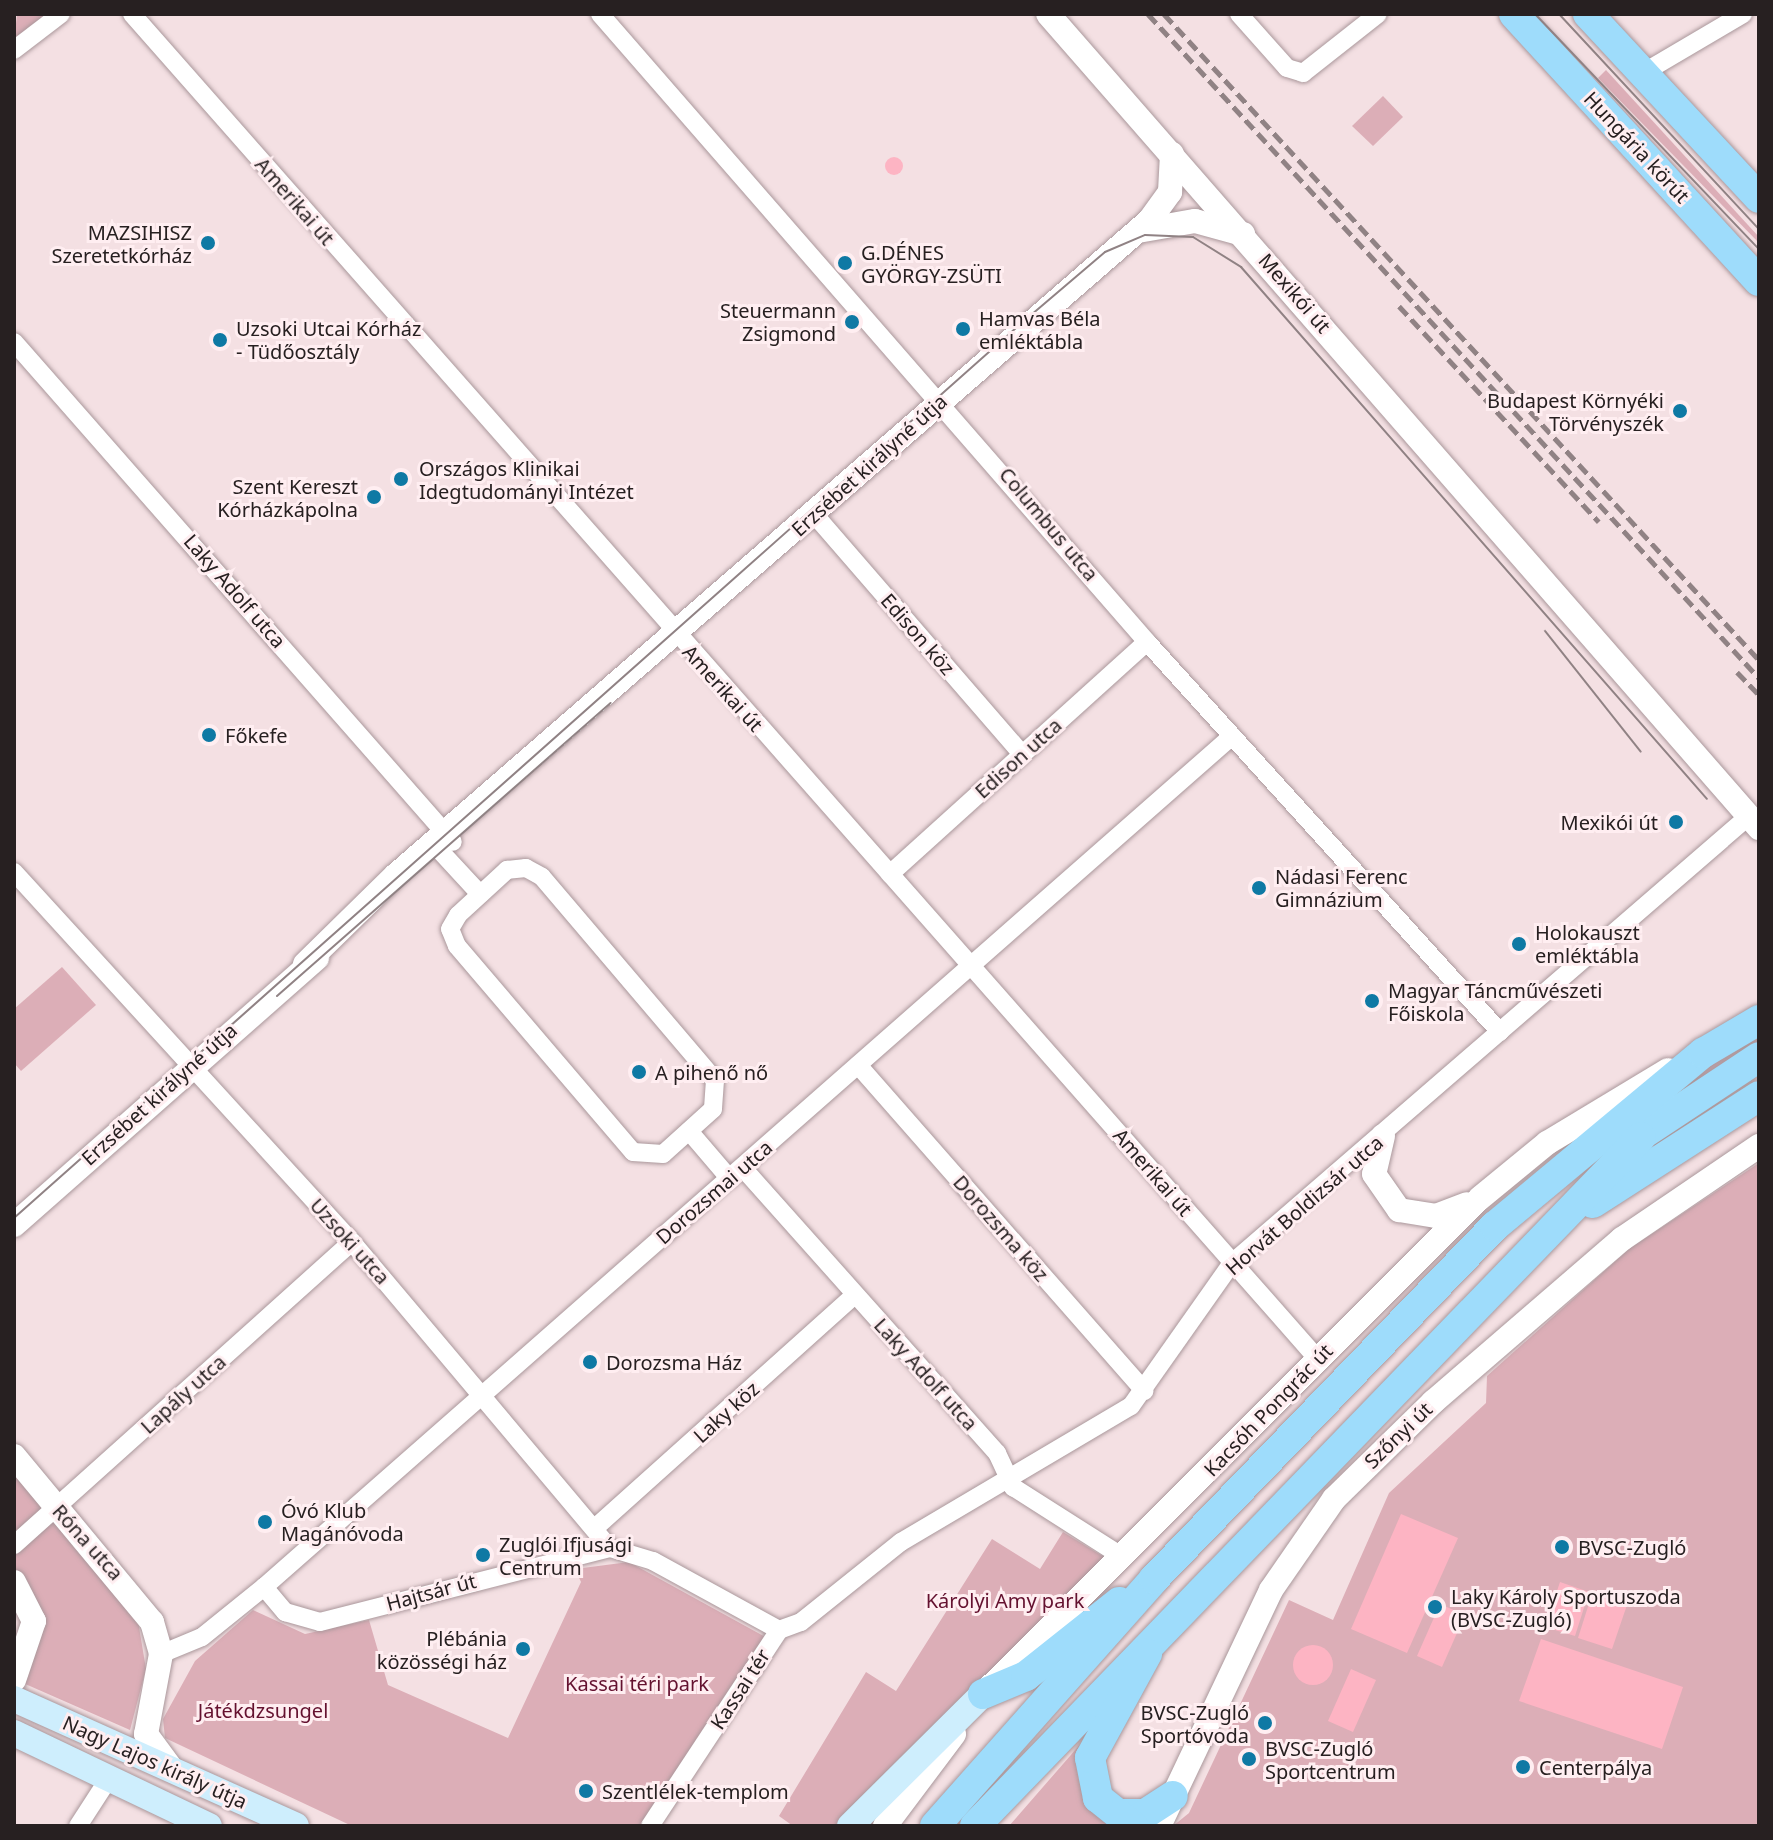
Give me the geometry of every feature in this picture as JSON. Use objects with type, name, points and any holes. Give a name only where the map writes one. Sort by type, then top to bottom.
[{"type":"main road","name":"Hungária körút","points":[[1514,14],[1759,281]]},
{"type":"main road","points":[[1588,14],[1759,198]]},
{"type":"main road","points":[[1446,1283],[1526,1197],[1703,1053],[1759,1020]]},
{"type":"main road","points":[[1446,1283],[1581,1174],[1759,1057]]},
{"type":"main road","points":[[1519,1258],[1660,1155],[1759,1096]]},
{"type":"main road","points":[[975,1826],[1519,1258],[1641,1137]]},
{"type":"main road","name":"Kacsóh Pongrác út","points":[[935,1826],[1154,1579],[1446,1283]]},
{"type":"main road","points":[[850,1826],[983,1694],[1026,1676],[1081,1627],[1154,1579]]},
{"type":"main road","points":[[1157,1633],[1090,1758],[1098,1798],[1127,1820],[1145,1814],[1173,1796]]},
{"type":"main road","name":"Nagy Lajos király útja","points":[[14,1699],[296,1826]]},
{"type":"main road","name":"Nagy Lajos király útja","points":[[16,1733],[209,1826]]},
{"type":"street","points":[[14,50],[61,14]]},
{"type":"street","name":"Amerikai út","points":[[132,14],[677,636],[1317,1358]]},
{"type":"street","name":"Columbus utca","points":[[600,14],[943,400],[1147,642],[1500,1032]]},
{"type":"street","name":"Mexikói út","points":[[1048,14],[1754,822]]},
{"type":"street","points":[[1239,14],[1287,68],[1314,71],[1378,14]]},
{"type":"street","points":[[1643,73],[1743,14]]},
{"type":"street","name":"Erzsébet királyné útja","points":[[14,1225],[305,964],[330,951],[604,701],[1136,231],[1170,192],[1172,154]]},
{"type":"street","points":[[1136,231],[1195,221],[1244,235]]},
{"type":"street","name":"Laky Adolf utca","points":[[14,342],[447,842],[480,894]]},
{"type":"street","name":"Edison köz","points":[[814,514],[1022,754]]},
{"type":"street","name":"Edison utca","points":[[890,874],[1147,642]]},
{"type":"street","name":"Dorozsmai utca","points":[[159,1642],[190,1641],[264,1587],[481,1389],[736,1174],[968,963],[1232,736]]},
{"type":"street","name":"Horvát Boldizsár utca","points":[[779,1630],[801,1622],[901,1542],[1114,1418],[1144,1391],[1232,1263],[1500,1032],[1754,822]]},
{"type":"street","points":[[526,868],[542,877],[715,1080],[713,1109],[663,1154],[633,1152],[457,946],[450,929],[480,894],[507,870],[526,868]]},
{"type":"street","name":"Uzsoki utca","points":[[14,872],[352,1242],[481,1389],[610,1548]]},
{"type":"street","name":"Kacsóh Pongrác út","points":[[885,1826],[983,1694],[1480,1198],[1576,1123],[1703,1053]]},
{"type":"street","name":"Dorozsma köz","points":[[858,1065],[1144,1391]]},
{"type":"street","name":"Laky Adolf utca","points":[[689,1131],[736,1174],[855,1295],[997,1453],[1009,1478],[1123,1557]]},
{"type":"street","points":[[1383,1136],[1374,1174],[1399,1210],[1436,1216],[1480,1198]]},
{"type":"street","name":"Szőnyi út","points":[[1159,1826],[1271,1590],[1334,1499],[1433,1402],[1622,1239],[1759,1146]]},
{"type":"street","name":"Lapály utca","points":[[14,1545],[352,1242]]},
{"type":"street","name":"Laky köz","points":[[596,1527],[855,1295]]},
{"type":"street","name":"Róna utca","points":[[14,1456],[140,1601],[159,1642]]},
{"type":"street","name":"Hajtsár út","points":[[264,1587],[285,1612],[320,1622],[610,1548]]},
{"type":"street","name":"Kassai tér","points":[[610,1548],[697,1585],[779,1630],[650,1826]]},
{"type":"street","points":[[14,1582],[34,1621],[14,1680]]},
{"type":"street","points":[[159,1642],[146,1734],[173,1769]]},
{"type":"street","points":[[78,1826],[109,1778]]},
{"type":"green space","points":[[17,14],[51,14],[14,42]]},
{"type":"green space","points":[[1606,70],[1759,237],[1759,243],[1598,78]]},
{"type":"green space","points":[[1383,96],[1403,117],[1373,146],[1352,126]]},
{"type":"green space","points":[[62,967],[96,1005],[21,1071],[14,1063],[14,1009]]},
{"type":"green space","points":[[1759,1030],[1759,1046],[1625,1121]]},
{"type":"green space","name":"BVSC-Zugló","points":[[1759,1163],[1759,1826],[1173,1826],[1189,1813],[1289,1600],[1333,1620],[1389,1493],[1486,1403],[1487,1376],[1629,1249]]},
{"type":"green space","points":[[14,1460],[138,1621],[146,1669],[130,1730],[23,1683],[42,1615],[14,1570]]},
{"type":"green space","name":"Károlyi Amy park","points":[[1063,1532],[1109,1560],[834,1826],[793,1826],[779,1816],[866,1672],[896,1691],[992,1539],[1040,1569]]},
{"type":"green space","points":[[629,1562],[771,1640],[653,1826],[352,1826],[165,1738],[163,1719],[195,1661],[253,1610],[305,1634],[369,1620],[388,1685],[508,1738],[581,1582],[575,1569]]},
{"type":"green space","points":[[1104,1717],[1085,1752],[1119,1826],[1009,1826]]},
{"type":"shaded area","points":[[894,157],[903,166],[894,175],[885,166]]},
{"type":"shaded area","points":[[1401,1514],[1458,1538],[1407,1653],[1351,1629]]},
{"type":"shaded area","points":[[1560,1582],[1589,1592],[1575,1636],[1545,1627]]},
{"type":"shaded area","points":[[1592,1594],[1627,1605],[1612,1649],[1578,1638]]},
{"type":"shaded area","points":[[1440,1604],[1465,1615],[1442,1667],[1417,1656]]},
{"type":"shaded area","points":[[1541,1639],[1683,1687],[1662,1749],[1519,1701]]},
{"type":"shaded area","points":[[1313,1645],[1327,1651],[1333,1665],[1327,1679],[1313,1685],[1299,1679],[1293,1665],[1299,1651]]},
{"type":"shaded area","points":[[1351,1669],[1376,1680],[1353,1732],[1328,1721]]},
{"type":"tram line","points":[[1535,14],[1759,249]]},
{"type":"tram line","points":[[1559,14],[1759,229]]},
{"type":"tram line","points":[[14,1218],[1024,321],[1105,252],[1145,235],[1193,237],[1241,267],[1707,799]]},
{"type":"tram line","points":[[1545,631],[1641,752]]},
{"type":"tram line","points":[[277,996],[610,703]]},
{"type":"railway","points":[[1148,14],[1759,678]]},
{"type":"railway","points":[[1164,14],[1759,660]]},
{"type":"railway","points":[[1399,306],[1599,522]]},
{"type":"railway","points":[[1737,672],[1759,695]]},
{"type":"place","name":"MAZSIHISZ Szeretetkórház","points":[[208,243]]},
{"type":"place","name":"G.DÉNES GYÖRGY-ZSÜTI","points":[[845,263]]},
{"type":"place","name":"Steuermann Zsigmond","points":[[852,322]]},
{"type":"place","name":"Hamvas Béla emléktábla","points":[[963,329]]},
{"type":"place","name":"Uzsoki Utcai Kórház - Tüdőosztály","points":[[220,340]]},
{"type":"place","name":"Budapest Környéki Törvényszék","points":[[1680,411]]},
{"type":"place","name":"Országos Klinikai Idegtudományi Intézet","points":[[401,479]]},
{"type":"place","name":"Szent Kereszt Kórházkápolna","points":[[374,497]]},
{"type":"place","name":"Főkefe","points":[[209,735]]},
{"type":"place","name":"Mexikói út","points":[[1676,822]]},
{"type":"place","name":"Nádasi Ferenc Gimnázium","points":[[1259,888]]},
{"type":"place","name":"Holokauszt emléktábla","points":[[1519,944]]},
{"type":"place","name":"Magyar Táncművészeti Főiskola","points":[[1372,1001]]},
{"type":"place","name":"A pihenő nő","points":[[639,1072]]},
{"type":"place","name":"Dorozsma Ház","points":[[590,1362]]},
{"type":"place","name":"Óvó Klub Magánóvoda","points":[[265,1522]]},
{"type":"place","name":"BVSC-Zugló","points":[[1562,1547]]},
{"type":"place","name":"Zuglói Ifjusági Centrum","points":[[483,1555]]},
{"type":"place","name":"Laky Károly Sportuszoda (BVSC-Zugló)","points":[[1435,1607]]},
{"type":"place","name":"Plébánia közösségi ház","points":[[523,1649]]},
{"type":"place","name":"BVSC-Zugló Sportóvoda","points":[[1265,1723]]},
{"type":"place","name":"BVSC-Zugló Sportcentrum","points":[[1249,1759]]},
{"type":"place","name":"Centerpálya","points":[[1523,1767]]},
{"type":"place","name":"Szentlélek-templom","points":[[586,1791]]},
{"type":"park label","name":"Kassai téri park","points":[[637,1683]]},
{"type":"park label","name":"Játékdzsungel","points":[[263,1710]]}]
